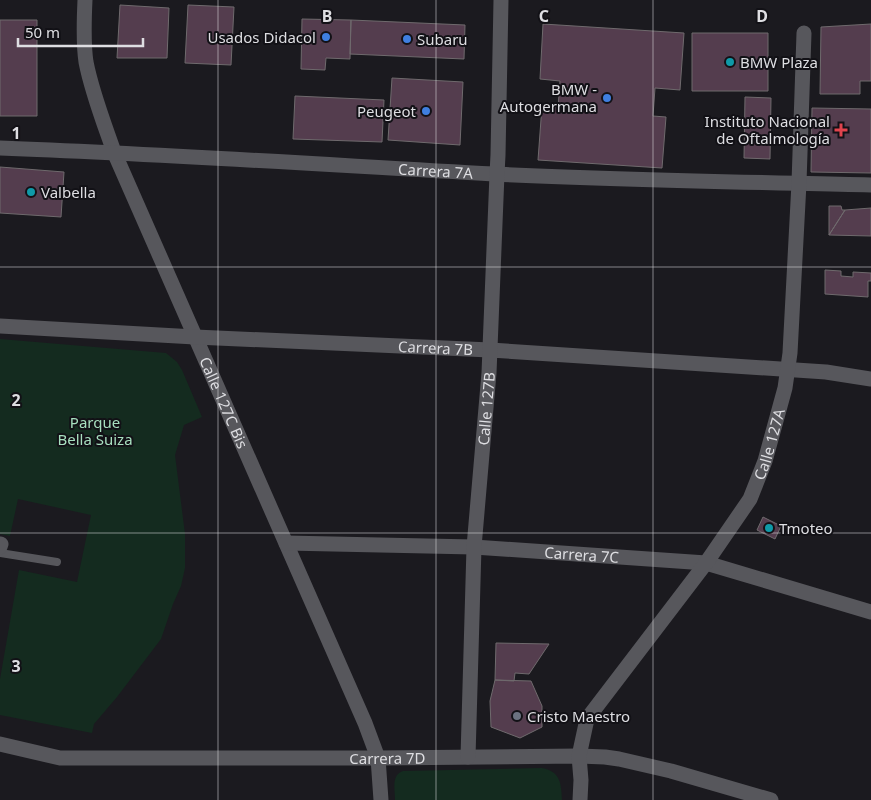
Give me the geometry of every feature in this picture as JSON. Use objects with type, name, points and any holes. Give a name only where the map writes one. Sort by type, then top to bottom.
[{"type":"street","name":"Calle 127C Bis","points":[[85,0],[86,62],[114,152],[365,723],[378,758],[381,800]]},
{"type":"street","name":"Calle 127B","points":[[468,757],[474,547],[489,373],[498,155],[501,0]]},
{"type":"street","name":"Calle 127A","points":[[580,800],[579,756],[586,719],[706,563],[750,498],[765,461],[788,371],[799,183],[804,33]]},
{"type":"street","name":"Carrera 7A","points":[[0,148],[114,152],[497,174],[871,185]]},
{"type":"street","name":"Carrera 7B","points":[[0,326],[490,350],[826,372],[871,379]]},
{"type":"street","name":"Carrera 7C","points":[[286,543],[474,547],[706,563],[871,612]]},
{"type":"street","name":"Carrera 7D","points":[[0,744],[60,758],[605,757],[662,769],[771,800]]},
{"type":"lane","points":[[0,553],[57,562]]},
{"type":"green space","name":"Parque Bella Suiza","points":[[0,339],[166,353],[177,362],[182,370],[202,417],[184,425],[175,455],[185,534],[185,568],[181,586],[161,639],[94,724],[92,733],[0,715],[0,679],[19,570],[77,582],[91,515],[18,499],[10,536],[0,534]]},
{"type":"green space","points":[[542,768],[553,772],[559,779],[562,800],[395,800],[395,779],[403,771]]},
{"type":"building","points":[[120,5],[169,8],[167,58],[117,58]]},
{"type":"building","points":[[188,5],[234,7],[231,65],[185,63]]},
{"type":"building","name":"Usados Didacol","points":[[302,19],[351,20],[350,59],[326,58],[325,70],[301,69]]},
{"type":"building","points":[[0,20],[37,20],[37,116],[0,116]]},
{"type":"building","name":"Subaru","points":[[351,20],[465,25],[464,59],[350,54]]},
{"type":"building","name":"BMW - Autogermana","points":[[543,24],[684,33],[680,90],[655,88],[653,116],[666,117],[662,168],[538,160],[542,106],[558,108],[560,81],[540,79]]},
{"type":"building","points":[[871,24],[871,81],[860,81],[860,94],[820,94],[821,27]]},
{"type":"building","name":"BMW Plaza","points":[[692,33],[768,33],[768,91],[692,91]]},
{"type":"building","name":"Peugeot","points":[[392,78],[463,82],[460,145],[388,140]]},
{"type":"building","name":"Peugeot","points":[[295,96],[384,100],[382,142],[293,139]]},
{"type":"building","points":[[745,97],[771,98],[770,159],[744,158]]},
{"type":"building","name":"Instituto Nacional de Oftalmología","points":[[812,108],[871,109],[871,173],[811,172]]},
{"type":"building","name":"Valbella","points":[[0,167],[64,172],[61,217],[0,213]]},
{"type":"building","points":[[829,206],[841,206],[842,210],[845,210],[829,235]]},
{"type":"building","points":[[871,208],[871,236],[829,235],[845,210]]},
{"type":"building","points":[[825,270],[841,271],[841,276],[853,277],[853,272],[871,273],[871,281],[868,281],[868,297],[825,294]]},
{"type":"building","name":"Tmoteo","points":[[763,517],[781,526],[775,539],[757,530]]},
{"type":"building","points":[[496,643],[549,644],[529,674],[515,673],[514,681],[495,680]]},
{"type":"building","name":"Cristo Maestro","points":[[495,680],[531,681],[542,706],[542,727],[520,738],[491,727],[490,701]]},
{"type":"place","name":"Usados Didacol","points":[[326,37]]},
{"type":"place","name":"Subaru","points":[[407,39]]},
{"type":"place","name":"BMW Plaza","points":[[730,62]]},
{"type":"place","name":"BMW - Autogermana","points":[[607,98]]},
{"type":"place","name":"Peugeot","points":[[426,111]]},
{"type":"place","name":"Instituto Nacional de Oftalmología","points":[[841,130]]},
{"type":"place","name":"Valbella","points":[[31,192]]},
{"type":"place","name":"Tmoteo","points":[[769,528]]},
{"type":"place","name":"Cristo Maestro","points":[[517,716]]}]
